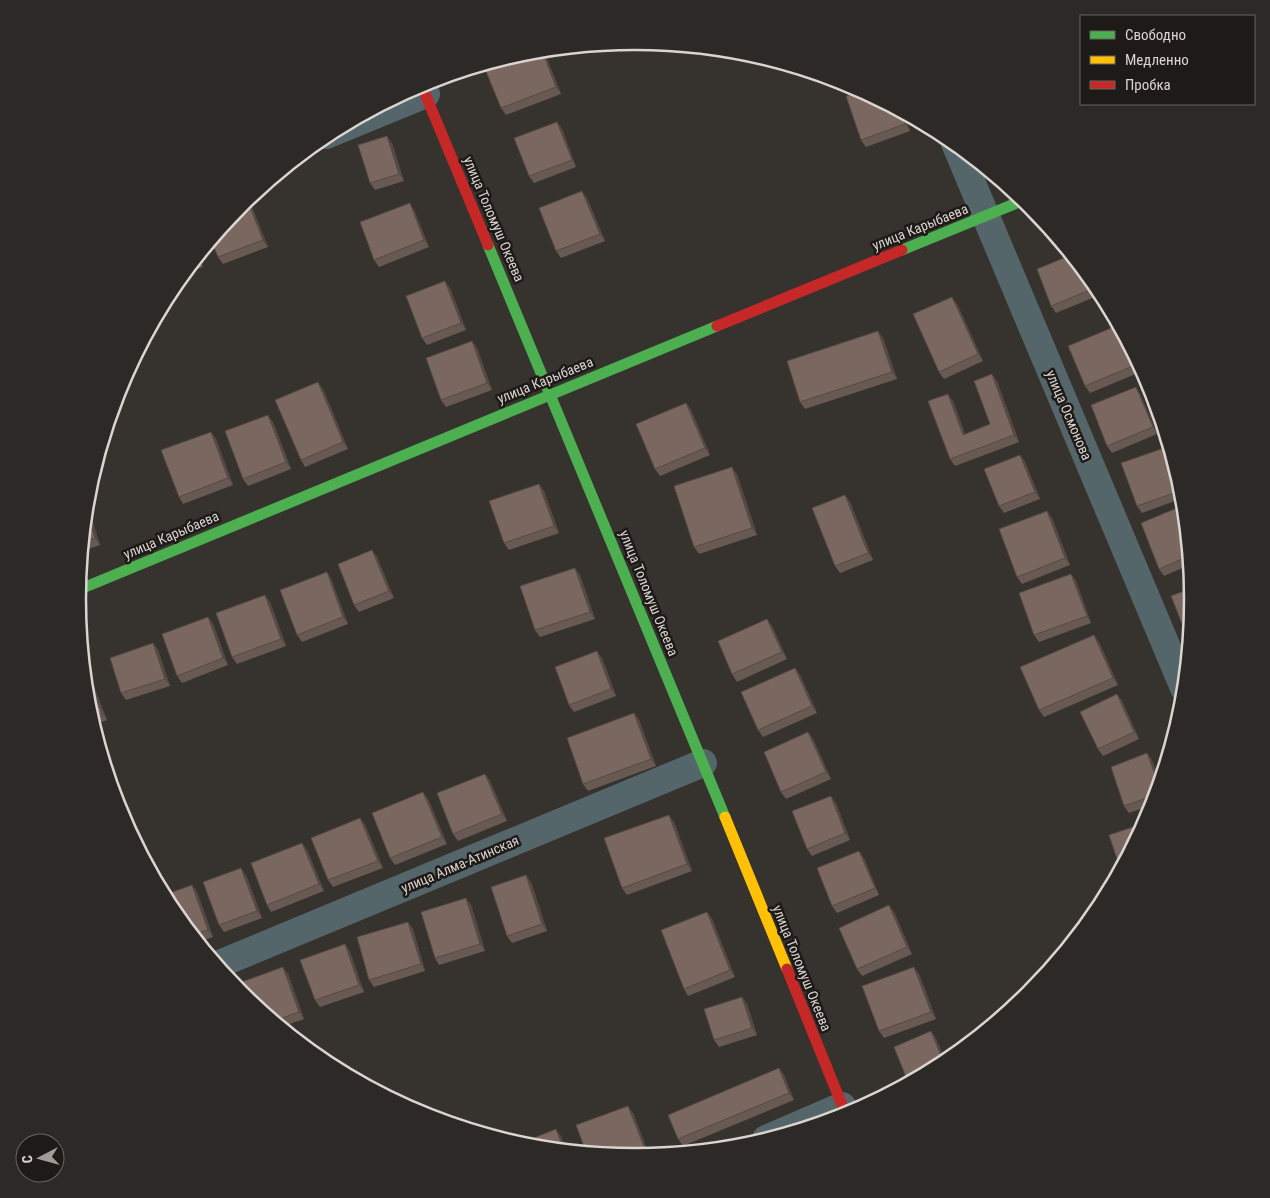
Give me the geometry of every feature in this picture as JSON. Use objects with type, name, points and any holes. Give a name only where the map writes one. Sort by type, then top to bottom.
[{"type":"street","name":"улица Толомуш Океева","points":[[425,92],[703,763],[842,1107]]},
{"type":"street","name":"улица Осмонова","points":[[961,157],[1178,675]]},
{"type":"street","name":"улица Карыбаева","points":[[86,587],[1015,204]]},
{"type":"street","name":"улица Алма-Атинская","points":[[223,962],[703,763]]},
{"type":"building","points":[[545,58],[556,87],[501,108],[486,71]]},
{"type":"building","points":[[851,95],[878,107],[904,121],[905,124],[861,140],[846,96]]},
{"type":"building","points":[[557,122],[572,160],[529,176],[514,138]]},
{"type":"building","points":[[387,136],[399,174],[370,183],[358,145]]},
{"type":"building","points":[[582,191],[600,234],[556,251],[539,208]]},
{"type":"building","points":[[410,203],[424,240],[374,260],[360,222]]},
{"type":"building","points":[[250,208],[263,240],[218,257],[214,247]]},
{"type":"building","points":[[1065,258],[1089,290],[1051,306],[1037,269]]},
{"type":"building","points":[[445,281],[461,323],[422,338],[406,296]]},
{"type":"building","points":[[952,297],[978,354],[939,372],[913,314]]},
{"type":"building","points":[[1112,328],[1132,367],[1085,386],[1068,346]]},
{"type":"building","points":[[878,331],[892,372],[800,402],[787,361]]},
{"type":"building","points":[[472,341],[487,383],[441,400],[426,358]]},
{"type":"building","points":[[992,374],[1014,435],[950,459],[928,401],[948,394],[963,435],[990,424],[974,381]]},
{"type":"building","points":[[318,382],[343,442],[301,460],[275,400]]},
{"type":"building","points":[[1136,387],[1153,427],[1107,446],[1091,405]]},
{"type":"building","points":[[686,403],[705,448],[655,469],[636,424]]},
{"type":"building","points":[[268,415],[286,462],[243,479],[225,431]]},
{"type":"building","points":[[211,432],[228,478],[179,497],[161,450]]},
{"type":"building","points":[[1163,449],[1173,493],[1137,506],[1121,463]]},
{"type":"building","points":[[1020,455],[1035,492],[999,506],[984,469]]},
{"type":"building","points":[[732,467],[752,528],[694,547],[674,486]]},
{"type":"building","points":[[539,484],[554,526],[504,543],[489,501]]},
{"type":"building","points":[[845,495],[868,553],[835,566],[812,508]]},
{"type":"building","points":[[1176,508],[1183,559],[1159,569],[1141,523]]},
{"type":"building","points":[[1047,511],[1065,558],[1017,577],[999,529]]},
{"type":"building","points":[[91,526],[95,538],[90,540]]},
{"type":"building","points":[[372,550],[389,591],[354,605],[338,564]]},
{"type":"building","points":[[575,568],[590,612],[535,630],[520,586]]},
{"type":"building","points":[[327,572],[343,617],[297,635],[280,590]]},
{"type":"building","points":[[1071,574],[1087,616],[1034,635],[1019,593]]},
{"type":"building","points":[[1184,591],[1183,627],[1171,596]]},
{"type":"building","points":[[265,595],[281,639],[232,657],[216,613]]},
{"type":"building","points":[[208,617],[223,658],[177,676],[162,634]]},
{"type":"building","points":[[767,619],[782,652],[732,674],[718,641]]},
{"type":"building","points":[[1094,635],[1113,678],[1039,710],[1020,667]]},
{"type":"building","points":[[153,643],[165,679],[121,693],[110,658]]},
{"type":"building","points":[[597,651],[611,689],[569,705],[555,667]]},
{"type":"building","points":[[795,668],[812,706],[758,730],[741,692]]},
{"type":"building","points":[[1117,694],[1134,732],[1098,749],[1080,712]]},
{"type":"building","points":[[95,696],[102,713],[99,714]]},
{"type":"building","points":[[634,713],[651,759],[583,784],[567,738]]},
{"type":"building","points":[[808,732],[826,772],[781,792],[764,752]]},
{"type":"building","points":[[1147,753],[1155,775],[1146,798],[1124,806],[1111,767]]},
{"type":"building","points":[[485,774],[502,814],[453,834],[437,793]]},
{"type":"building","points":[[423,792],[442,837],[390,858],[372,813]]},
{"type":"building","points":[[831,796],[845,833],[807,849],[792,811]]},
{"type":"building","points":[[669,815],[687,864],[622,888],[604,838]]},
{"type":"building","points":[[360,818],[378,861],[328,880],[311,838]]},
{"type":"building","points":[[1134,827],[1117,860],[1109,835]]},
{"type":"building","points":[[302,843],[319,884],[267,905],[251,863]]},
{"type":"building","points":[[859,851],[875,888],[832,906],[817,868]]},
{"type":"building","points":[[241,868],[257,911],[219,925],[203,882]]},
{"type":"building","points":[[526,875],[542,924],[507,936],[491,887]]},
{"type":"building","points":[[192,885],[208,930],[199,933],[172,892]]},
{"type":"building","points":[[466,898],[480,944],[435,958],[421,912]]},
{"type":"building","points":[[889,905],[907,947],[857,969],[839,928]]},
{"type":"building","points":[[707,912],[730,970],[684,989],[661,930]]},
{"type":"building","points":[[408,922],[421,964],[369,980],[357,937]]},
{"type":"building","points":[[345,944],[359,985],[315,1000],[300,960]]},
{"type":"building","points":[[283,967],[299,1012],[281,1019],[242,982]]},
{"type":"building","points":[[914,967],[931,1012],[879,1031],[862,986]]},
{"type":"building","points":[[742,997],[752,1028],[714,1040],[704,1009]]},
{"type":"building","points":[[931,1031],[941,1055],[906,1076],[894,1047]]},
{"type":"building","points":[[779,1068],[789,1093],[678,1139],[668,1115]]},
{"type":"building","points":[[628,1106],[645,1148],[584,1145],[576,1125]]},
{"type":"building","points":[[556,1129],[561,1143],[534,1138]]},
{"type":"traffic: fast","points":[[902,250],[1015,204]]},
{"type":"traffic: fast","points":[[488,245],[725,817]]},
{"type":"traffic: fast","points":[[86,587],[717,326]]},
{"type":"traffic: slow","points":[[725,817],[787,969]]},
{"type":"traffic: jam","points":[[424,92],[488,245]]},
{"type":"traffic: jam","points":[[717,326],[902,250]]},
{"type":"traffic: jam","points":[[787,969],[843,1107]]}]
